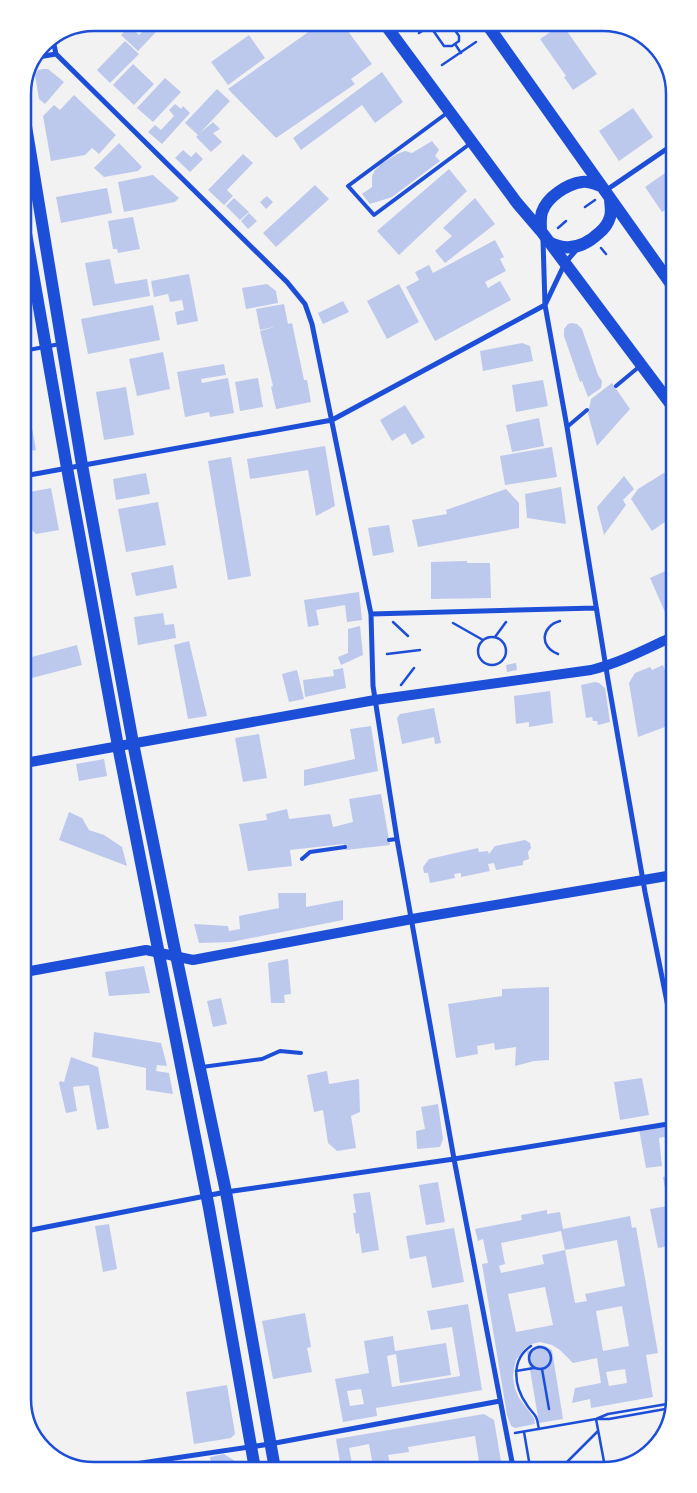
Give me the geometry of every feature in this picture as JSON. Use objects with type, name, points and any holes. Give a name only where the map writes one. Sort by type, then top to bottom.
[{"type":"main road","points":[[390,31],[517,203],[666,398]]},
{"type":"main road","points":[[492,31],[666,277]]},
{"type":"main road","points":[[31,157],[82,465],[133,743],[226,1192],[274,1462]]},
{"type":"main road","points":[[582,182],[592,182],[605,191],[611,208],[610,218],[605,227],[594,238],[580,246],[570,248],[556,246],[544,236],[540,221],[542,212],[547,202],[559,192],[582,182]]},
{"type":"main road","points":[[31,223],[42,225]]},
{"type":"main road","points":[[31,262],[118,746],[206,1196],[253,1462]]},
{"type":"main road","points":[[91,597],[106,595]]},
{"type":"main road","points":[[31,762],[375,700],[591,670],[606,667],[666,640]]},
{"type":"main road","points":[[31,971],[146,950],[193,960],[666,875]]},
{"type":"street","points":[[54,46],[56,54],[287,282],[305,304],[312,324],[371,614],[375,700],[397,839],[454,1159],[511,1462]]},
{"type":"street","points":[[44,56],[56,54]]},
{"type":"street","points":[[605,191],[666,149]]},
{"type":"street","points":[[544,236],[545,304],[643,879],[666,996]]},
{"type":"street","points":[[31,475],[332,420],[545,304],[565,264],[580,246]]},
{"type":"street","points":[[371,614],[596,608]]},
{"type":"street","points":[[31,1230],[226,1192],[454,1159],[666,1124]]},
{"type":"street","points":[[148,1462],[270,1444],[500,1401]]},
{"type":"lane","points":[[449,111],[348,186],[374,215],[472,142]]},
{"type":"lane","points":[[31,350],[62,344]]},
{"type":"lane","points":[[616,386],[641,365]]},
{"type":"lane","points":[[567,427],[587,410]]},
{"type":"lane","points":[[389,840],[397,839]]},
{"type":"lane","points":[[302,859],[310,852],[345,847]]},
{"type":"lane","points":[[200,1067],[262,1059],[280,1051],[301,1053]]},
{"type":"path","points":[[434,31],[444,46],[448,47],[459,41],[459,36],[456,31]]},
{"type":"path","points":[[442,66],[476,42]]},
{"type":"path","points":[[455,44],[461,53]]},
{"type":"path","points":[[585,208],[595,200]]},
{"type":"path","points":[[558,228],[566,222]]},
{"type":"path","points":[[599,244],[606,254]]},
{"type":"path","points":[[392,621],[408,636]]},
{"type":"path","points":[[558,654],[549,648],[545,639],[547,629],[555,622],[560,621]]},
{"type":"path","points":[[495,637],[506,622]]},
{"type":"path","points":[[453,623],[483,640]]},
{"type":"path","points":[[495,637],[503,641],[506,650],[504,658],[496,665],[485,663],[480,657],[478,648],[483,640],[495,637]]},
{"type":"path","points":[[387,654],[420,650]]},
{"type":"path","points":[[398,688],[414,668]]},
{"type":"path","points":[[531,1346],[520,1357],[516,1372],[517,1387],[527,1406],[536,1417],[538,1429]]},
{"type":"path","points":[[534,1368],[528,1359],[530,1352],[535,1348],[546,1348],[551,1354],[551,1362]]},
{"type":"path","points":[[516,1372],[534,1368],[546,1368],[551,1362],[556,1361]]},
{"type":"path","points":[[542,1369],[548,1409]]},
{"type":"path","points":[[596,1419],[608,1414],[665,1404]]},
{"type":"path","points":[[516,1433],[664,1409]]},
{"type":"path","points":[[596,1419],[604,1462]]},
{"type":"path","points":[[567,1462],[598,1431]]},
{"type":"path","points":[[524,1432],[529,1462]]},
{"type":"building","points":[[125,31],[135,31],[139,35],[143,31],[156,32],[138,51],[121,35]]},
{"type":"building","points":[[310,31],[348,31],[372,64],[351,79],[355,84],[276,138],[228,89]]},
{"type":"building","points":[[552,31],[567,31],[597,74],[573,90],[564,77],[566,76],[540,39]]},
{"type":"building","points":[[249,35],[265,58],[228,85],[211,62]]},
{"type":"building","points":[[125,41],[139,54],[110,83],[97,70]]},
{"type":"building","points":[[133,64],[154,84],[134,105],[113,85]]},
{"type":"building","points":[[48,69],[64,82],[45,104],[39,99],[35,75],[38,70]]},
{"type":"building","points":[[382,72],[403,102],[375,123],[362,105],[301,150],[293,138]]},
{"type":"building","points":[[165,78],[181,92],[153,122],[137,108]]},
{"type":"building","points":[[217,89],[230,101],[200,133],[213,122],[220,129],[213,133],[222,142],[211,152],[196,137],[198,135],[185,123]]},
{"type":"building","points":[[74,95],[116,135],[99,154],[92,148],[85,155],[51,161],[43,116],[54,105],[60,110]]},
{"type":"building","points":[[175,104],[181,109],[183,106],[190,113],[162,144],[148,132],[155,125],[161,130],[174,116],[169,110]]},
{"type":"building","points":[[633,108],[653,137],[619,161],[599,131]]},
{"type":"building","points":[[432,141],[439,150],[435,156],[440,161],[392,197],[370,204],[362,194],[372,187],[372,176],[375,170],[397,154],[405,151],[412,153]]},
{"type":"building","points":[[119,143],[142,167],[138,171],[104,177],[94,168]]},
{"type":"building","points":[[183,150],[191,157],[196,152],[203,159],[190,172],[175,158]]},
{"type":"building","points":[[243,154],[253,163],[227,190],[233,196],[224,205],[208,190]]},
{"type":"building","points":[[449,169],[467,191],[399,255],[377,231]]},
{"type":"building","points":[[666,172],[666,209],[662,212],[645,187]]},
{"type":"building","points":[[153,175],[179,198],[175,202],[124,212],[118,182]]},
{"type":"building","points":[[315,185],[329,199],[276,247],[263,233]]},
{"type":"building","points":[[107,188],[112,213],[61,223],[56,197]]},
{"type":"building","points":[[267,196],[273,202],[266,209],[260,202]]},
{"type":"building","points":[[234,198],[249,212],[240,220],[226,206]]},
{"type":"building","points":[[475,198],[495,224],[445,263],[435,251],[452,236],[443,228]]},
{"type":"building","points":[[249,213],[257,221],[248,229],[241,221]]},
{"type":"building","points":[[133,217],[140,249],[118,253],[117,249],[113,249],[108,221]]},
{"type":"building","points":[[495,240],[504,257],[500,259],[506,271],[485,282],[488,288],[500,281],[511,300],[435,341],[406,287],[419,280],[415,272],[429,265],[433,273]]},
{"type":"building","points":[[110,259],[115,284],[147,279],[150,296],[93,306],[85,263]]},
{"type":"building","points":[[189,274],[198,321],[177,325],[175,312],[184,310],[182,300],[170,302],[168,294],[154,297],[151,281]]},
{"type":"building","points":[[267,284],[276,291],[278,303],[246,309],[242,288]]},
{"type":"building","points":[[399,284],[419,322],[387,339],[367,301]]},
{"type":"building","points":[[343,301],[349,312],[323,324],[318,313]]},
{"type":"building","points":[[284,304],[288,324],[292,323],[304,380],[307,380],[311,402],[276,409],[271,387],[273,386],[260,331],[274,327],[260,330],[256,309]]},
{"type":"building","points":[[153,305],[160,340],[88,354],[81,319]]},
{"type":"building","points":[[571,323],[577,324],[582,329],[598,375],[602,381],[601,388],[588,397],[582,381],[580,382],[564,336],[564,329]]},
{"type":"building","points":[[522,343],[530,346],[533,361],[483,371],[480,351]]},
{"type":"building","points":[[163,352],[170,389],[137,396],[129,359]]},
{"type":"building","points":[[224,364],[226,375],[201,379],[202,383],[228,378],[234,413],[210,417],[209,412],[185,417],[177,372]]},
{"type":"building","points":[[258,378],[263,407],[240,411],[235,382]]},
{"type":"building","points":[[543,380],[548,406],[516,412],[512,385]]},
{"type":"building","points":[[612,383],[630,409],[597,446],[588,414],[591,399]]},
{"type":"building","points":[[126,387],[134,435],[104,440],[96,392]]},
{"type":"building","points":[[405,405],[425,437],[412,445],[405,433],[392,441],[380,420]]},
{"type":"building","points":[[539,418],[544,446],[512,452],[506,425]]},
{"type":"building","points":[[31,422],[36,450],[31,451]]},
{"type":"building","points":[[325,446],[335,506],[316,516],[308,470],[250,479],[247,459]]},
{"type":"building","points":[[552,447],[557,477],[505,485],[500,456]]},
{"type":"building","points":[[231,457],[251,576],[228,580],[208,461]]},
{"type":"building","points":[[666,472],[666,521],[652,531],[631,499],[638,489]]},
{"type":"building","points":[[146,473],[150,494],[116,500],[113,479]]},
{"type":"building","points":[[624,476],[634,489],[623,500],[626,505],[604,535],[597,507]]},
{"type":"building","points":[[561,487],[566,524],[527,518],[525,494]]},
{"type":"building","points":[[51,488],[59,530],[36,534],[31,529],[31,492]]},
{"type":"building","points":[[506,489],[519,503],[519,528],[418,547],[412,520],[447,514],[446,510]]},
{"type":"building","points":[[158,502],[166,545],[126,552],[118,509]]},
{"type":"building","points":[[389,525],[394,552],[373,556],[368,528]]},
{"type":"building","points":[[467,561],[467,563],[490,563],[491,598],[431,599],[431,562]]},
{"type":"building","points":[[173,565],[177,588],[136,596],[131,573]]},
{"type":"building","points":[[666,571],[666,614],[650,578]]},
{"type":"building","points":[[359,592],[362,620],[347,622],[345,605],[316,610],[319,625],[308,627],[304,600]]},
{"type":"building","points":[[163,613],[165,625],[174,624],[176,638],[138,645],[134,617]]},
{"type":"building","points":[[360,626],[363,655],[341,665],[338,657],[348,653],[348,629]]},
{"type":"building","points":[[189,641],[207,716],[188,719],[174,645]]},
{"type":"building","points":[[77,645],[82,665],[31,678],[31,657]]},
{"type":"building","points":[[516,663],[517,670],[507,672],[506,665]]},
{"type":"building","points":[[663,665],[666,673],[666,727],[638,737],[629,683],[635,673],[650,667],[652,670]]},
{"type":"building","points":[[343,668],[346,688],[305,697],[303,680],[334,676],[333,670]]},
{"type":"building","points":[[297,670],[304,699],[289,702],[282,674]]},
{"type":"building","points":[[595,682],[605,688],[610,722],[598,725],[597,721],[593,721],[592,717],[586,718],[581,685]]},
{"type":"building","points":[[550,691],[553,723],[529,727],[529,722],[516,724],[514,696]]},
{"type":"building","points":[[434,708],[441,743],[435,744],[434,737],[402,744],[397,718],[400,714]]},
{"type":"building","points":[[371,726],[378,771],[304,786],[304,770],[355,759],[350,729]]},
{"type":"building","points":[[259,734],[267,778],[243,782],[235,738]]},
{"type":"building","points":[[104,759],[107,776],[79,781],[76,764]]},
{"type":"building","points":[[381,794],[390,845],[345,850],[344,844],[290,850],[292,866],[248,871],[239,824],[267,820],[266,814],[287,809],[289,819],[330,814],[333,827],[353,822],[349,799]]},
{"type":"building","points":[[69,812],[82,818],[89,830],[104,835],[122,847],[127,866],[59,840]]},
{"type":"building","points":[[525,840],[530,843],[531,848],[528,852],[529,859],[523,861],[523,865],[496,870],[494,863],[488,864],[490,871],[461,877],[461,873],[454,874],[455,878],[430,883],[428,873],[424,873],[423,867],[429,859],[478,848],[479,852],[488,851],[489,854],[495,846]]},
{"type":"building","points":[[278,893],[306,893],[306,907],[343,900],[343,920],[231,942],[199,943],[194,924],[228,926],[229,931],[240,929],[239,916],[279,908]]},
{"type":"building","points":[[288,959],[291,994],[284,995],[285,1003],[271,1003],[268,963]]},
{"type":"building","points":[[144,966],[150,993],[109,996],[105,972]]},
{"type":"building","points":[[549,987],[549,1060],[534,1061],[515,1066],[516,1047],[495,1050],[494,1043],[477,1046],[478,1054],[456,1058],[448,1004],[502,996],[502,989]]},
{"type":"building","points":[[221,998],[227,1024],[213,1027],[207,1001]]},
{"type":"building","points":[[94,1032],[161,1043],[167,1066],[157,1065],[156,1071],[169,1073],[173,1094],[146,1090],[146,1068],[92,1057]]},
{"type":"building","points":[[71,1057],[98,1067],[109,1128],[97,1130],[89,1085],[73,1087],[77,1111],[66,1113],[59,1083],[60,1081],[64,1082]]},
{"type":"building","points":[[327,1071],[329,1084],[359,1079],[360,1112],[351,1116],[356,1148],[337,1151],[328,1143],[323,1110],[314,1112],[307,1075]]},
{"type":"building","points":[[642,1078],[649,1115],[620,1120],[614,1082]]},
{"type":"building","points":[[438,1104],[443,1139],[440,1147],[417,1149],[416,1131],[425,1129],[421,1107]]},
{"type":"building","points":[[666,1125],[666,1137],[659,1138],[662,1166],[646,1168],[639,1129]]},
{"type":"building","points":[[666,1176],[666,1194],[663,1177]]},
{"type":"building","points":[[438,1182],[445,1222],[426,1225],[419,1185]]},
{"type":"building","points":[[370,1192],[379,1250],[362,1253],[359,1233],[356,1234],[353,1213],[356,1213],[353,1194]]},
{"type":"building","points":[[666,1206],[666,1246],[658,1248],[650,1209]]},
{"type":"building","points":[[547,1210],[547,1214],[560,1212],[563,1229],[630,1216],[632,1228],[636,1227],[658,1353],[646,1355],[653,1397],[591,1408],[590,1399],[572,1403],[575,1388],[601,1383],[597,1358],[573,1363],[560,1350],[552,1345],[540,1342],[525,1348],[516,1360],[513,1377],[519,1398],[534,1418],[535,1424],[515,1428],[511,1426],[507,1415],[482,1264],[488,1263],[483,1239],[478,1241],[475,1229],[522,1220],[521,1215]],"holes":[[[561,1231],[565,1250],[542,1255],[544,1264],[501,1273],[499,1266],[505,1264],[501,1243]],[[617,1240],[625,1286],[585,1294],[587,1301],[575,1303],[565,1250]],[[545,1287],[553,1325],[516,1332],[508,1294]],[[622,1306],[629,1346],[603,1351],[596,1311]],[[625,1369],[627,1383],[609,1386],[606,1372]]]},
{"type":"building","points":[[109,1224],[117,1269],[103,1272],[95,1226]]},
{"type":"building","points":[[454,1228],[464,1282],[432,1288],[426,1256],[410,1259],[406,1236]]},
{"type":"building","points":[[468,1304],[482,1390],[376,1408],[377,1416],[343,1422],[335,1379],[369,1373],[364,1341],[393,1336],[395,1351],[446,1343],[451,1375],[400,1383],[396,1354],[387,1356],[392,1387],[460,1376],[452,1327],[431,1330],[427,1311]],"holes":[[[361,1389],[364,1404],[350,1406],[347,1391]]]},
{"type":"building","points":[[305,1313],[311,1347],[307,1348],[312,1372],[273,1379],[262,1321]]},
{"type":"building","points":[[538,1345],[552,1350],[563,1419],[539,1423],[527,1352]]},
{"type":"building","points":[[227,1385],[235,1434],[231,1438],[194,1444],[186,1392]]},
{"type":"building","points":[[484,1414],[494,1420],[501,1462],[479,1462],[475,1436],[408,1447],[409,1452],[388,1455],[390,1462],[372,1462],[369,1444],[349,1448],[352,1462],[340,1462],[336,1439]]},
{"type":"building","points":[[224,1454],[235,1462],[211,1462],[210,1457]]}]
